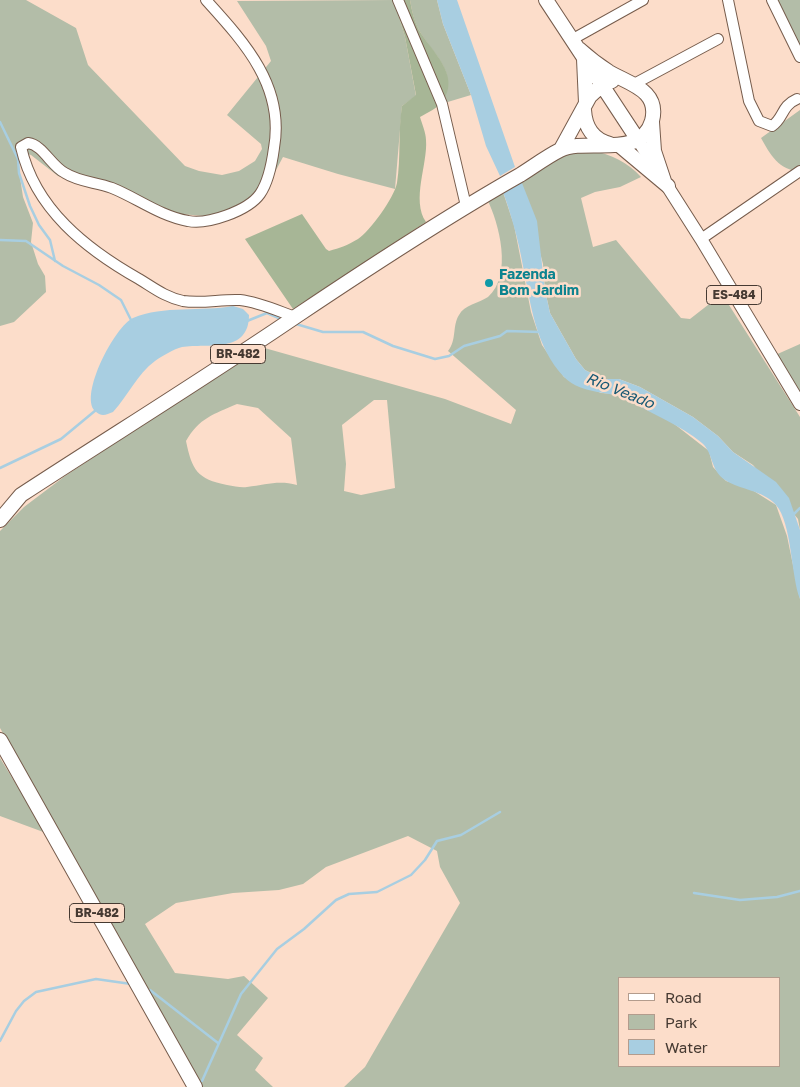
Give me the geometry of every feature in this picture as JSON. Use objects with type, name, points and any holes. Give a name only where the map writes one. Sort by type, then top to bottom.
[{"type":"highway","points":[[546,0],[579,48],[602,68],[619,78],[634,83],[644,90],[650,100],[653,111],[654,150],[666,184]]},
{"type":"highway","points":[[579,48],[586,123],[592,134],[600,141],[616,145],[666,184]]},
{"type":"highway","name":"ES-484","points":[[579,48],[638,140]]},
{"type":"highway","points":[[603,84],[619,81],[634,83]]},
{"type":"highway","name":"BR-482","points":[[561,149],[585,107],[603,84]]},
{"type":"highway","points":[[638,140],[652,122]]},
{"type":"highway","name":"BR-482","points":[[0,520],[21,495],[483,195],[522,174],[561,149],[583,145],[616,145],[638,140]]},
{"type":"highway","name":"BR-482","points":[[0,740],[195,1087]]},
{"type":"main road","name":"ES-484","points":[[638,140],[701,239],[800,404]]},
{"type":"street","points":[[206,0],[241,38],[257,62],[271,89],[276,119],[275,146],[268,176],[259,195],[248,206],[218,219],[189,222],[154,210],[110,187],[65,174],[54,166],[34,144],[28,142],[21,147],[25,165],[34,185],[50,210],[79,239],[111,264],[164,296],[194,302],[241,300],[295,317]]},
{"type":"street","points":[[398,0],[442,104],[466,206]]},
{"type":"street","points":[[579,48],[643,0]]},
{"type":"street","points":[[728,0],[749,101],[759,121],[772,126],[778,122],[788,103],[797,99]]},
{"type":"street","points":[[772,0],[800,57]]},
{"type":"street","points":[[634,83],[718,39]]},
{"type":"street","points":[[701,239],[800,171]]},
{"type":"green space","points":[[0,0],[26,0],[76,28],[88,65],[185,166],[199,171],[222,175],[239,171],[255,161],[262,149],[261,144],[227,115],[271,61],[266,46],[237,1],[394,0],[405,37],[416,96],[402,106],[395,189],[283,157],[267,187],[229,215],[204,216],[169,213],[91,183],[58,176],[31,155],[16,151],[23,197],[33,223],[31,242],[38,264],[45,276],[46,292],[14,322],[0,326]]},
{"type":"green space","points":[[394,0],[410,0],[417,26],[443,64],[449,82],[442,102],[420,117],[425,131],[426,150],[420,203],[426,222],[293,309],[245,239],[302,214],[329,251],[358,239],[369,229],[387,205],[397,183],[402,106],[416,95],[405,37]]},
{"type":"green space","points":[[410,0],[437,0],[443,24],[471,95],[441,104],[448,82],[446,73],[438,57],[417,27]]},
{"type":"green space","points":[[777,0],[800,0],[800,45]]},
{"type":"green space","points":[[800,110],[800,171],[781,165],[761,138]]},
{"type":"green space","points":[[592,150],[619,160],[631,167],[641,177],[620,187],[595,192],[581,198],[593,247],[616,240],[681,318],[690,319],[722,294],[800,417],[800,530],[798,519],[753,465],[733,452],[718,436],[693,417],[640,387],[619,379],[603,379],[585,370],[576,359],[550,313],[545,290],[543,264],[520,178],[569,152]]},
{"type":"green space","points":[[502,189],[514,225],[531,312],[542,345],[564,377],[601,393],[618,394],[673,423],[709,451],[713,467],[726,481],[749,488],[776,505],[787,536],[800,599],[800,1087],[344,1087],[365,1067],[460,903],[440,867],[437,851],[408,836],[326,867],[303,884],[279,890],[233,893],[176,903],[145,924],[175,973],[228,979],[244,976],[268,998],[237,1035],[263,1058],[255,1070],[273,1087],[202,1087],[0,728],[0,531],[24,507],[65,476],[261,347],[445,399],[511,424],[516,410],[448,351],[453,342],[457,319],[461,312],[468,306],[488,297],[496,287],[500,276],[502,263],[501,249],[492,209],[487,199]],"holes":[[[374,400],[387,400],[395,488],[361,495],[344,491],[346,464],[342,425]],[[237,404],[258,408],[291,438],[297,485],[278,483],[237,487],[217,483],[197,472],[186,441],[196,427],[214,414]]]},
{"type":"green space","points":[[800,344],[800,397],[773,356]]},
{"type":"green space","points":[[0,758],[46,833],[0,816]]},
{"type":"water","points":[[437,0],[457,0],[515,167],[500,176],[486,146],[471,95],[443,24]]},
{"type":"water","name":"Rio Veado","points":[[520,178],[537,221],[545,290],[550,313],[576,359],[585,370],[603,379],[619,379],[640,387],[693,417],[718,436],[733,452],[776,482],[789,498],[800,530],[800,599],[785,524],[781,513],[771,500],[758,493],[737,486],[720,476],[706,447],[685,431],[622,397],[588,390],[571,383],[554,365],[540,339],[517,236],[502,189]]},
{"type":"water","points":[[233,306],[243,309],[249,315],[247,327],[242,336],[235,341],[225,344],[182,347],[172,351],[149,366],[113,412],[104,415],[95,411],[91,403],[92,391],[101,362],[117,334],[133,318],[157,311]]},
{"type":"waterway","points":[[0,122],[18,159],[19,173],[30,206],[39,225],[50,240],[55,261]]},
{"type":"waterway","points":[[0,240],[26,241],[63,266],[99,285],[121,300],[132,322]]},
{"type":"waterway","points":[[247,321],[267,313],[281,319]]},
{"type":"waterway","points":[[296,324],[323,332],[363,332],[393,346],[435,359],[449,356],[464,346],[500,336],[507,331],[540,332]]},
{"type":"waterway","points":[[0,468],[61,439],[96,410]]},
{"type":"waterway","points":[[794,514],[800,508]]},
{"type":"waterway","points":[[202,1081],[241,994],[277,949],[304,929],[336,900],[349,894],[377,892],[411,875],[425,860],[437,841],[461,835],[500,812]]},
{"type":"waterway","points":[[694,893],[740,900],[777,897],[800,891]]},
{"type":"waterway","points":[[0,1041],[16,1011],[24,1001],[36,992],[96,979],[131,984]]},
{"type":"waterway","points":[[150,990],[218,1043]]},
{"type":"place","name":"Fazenda Bom Jardim","points":[[489,283]]}]
